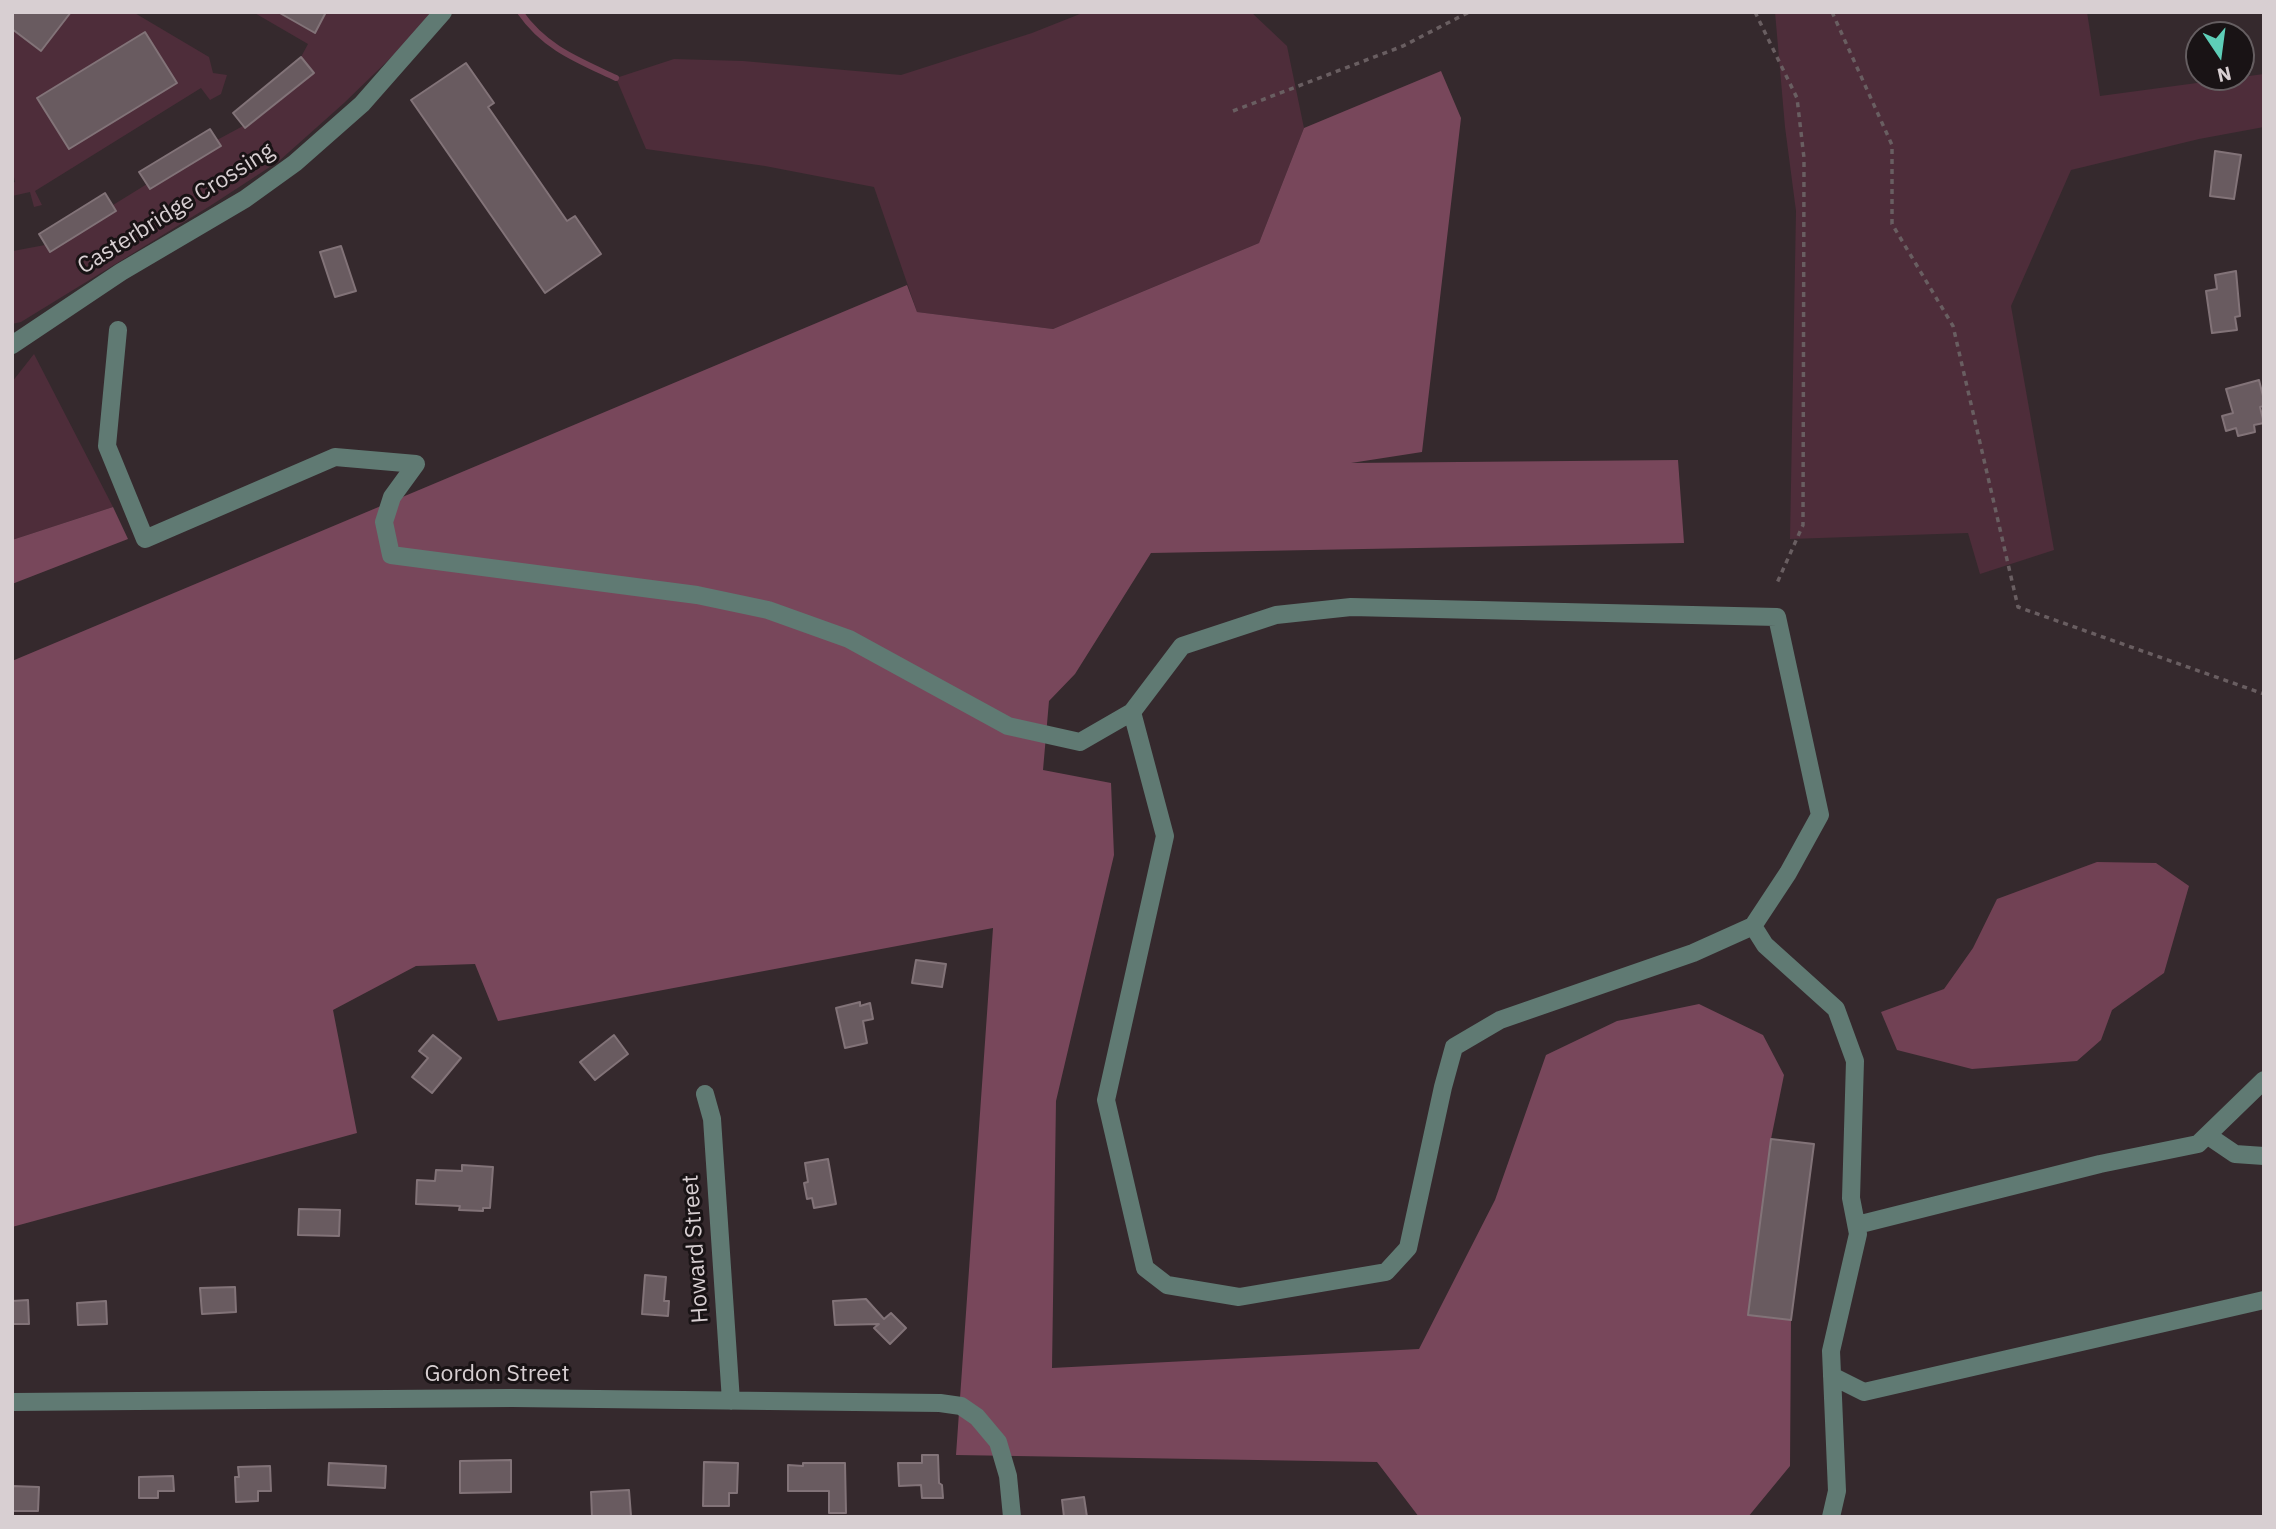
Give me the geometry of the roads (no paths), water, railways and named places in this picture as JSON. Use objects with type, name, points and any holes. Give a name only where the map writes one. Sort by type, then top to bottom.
[{"type":"street","name":"Casterbridge Crossing","points":[[12,345],[121,272],[245,199],[295,163],[362,104],[443,12]]},
{"type":"street","points":[[118,330],[107,446],[145,539],[335,457],[416,464],[392,497],[384,522],[391,555],[697,595],[768,610],[849,639],[1008,726],[1080,742],[1132,712],[1182,646],[1276,615],[1351,607],[1777,617],[1820,815],[1788,873],[1752,926],[1693,953],[1500,1020],[1454,1047],[1408,1248],[1386,1272],[1239,1297],[1167,1285],[1145,1268],[1106,1100],[1165,836],[1132,712]]},
{"type":"street","points":[[1752,926],[1765,945],[1836,1009],[1855,1060],[1851,1198],[1858,1234],[1831,1351],[1837,1492],[1831,1517]]},
{"type":"street","points":[[1857,1225],[2100,1164],[2198,1144],[2264,1080]]},
{"type":"street","name":"Howard Street","points":[[705,1094],[712,1119],[731,1401]]},
{"type":"street","points":[[2207,1135],[2235,1154],[2264,1156]]},
{"type":"street","points":[[1832,1376],[1864,1392],[2264,1300]]},
{"type":"street","name":"Gordon Street","points":[[12,1402],[512,1398],[940,1403],[961,1406],[977,1417],[998,1441],[1008,1476],[1012,1517]]},
{"type":"waterway","points":[[520,12],[551,44],[616,78]]}]
